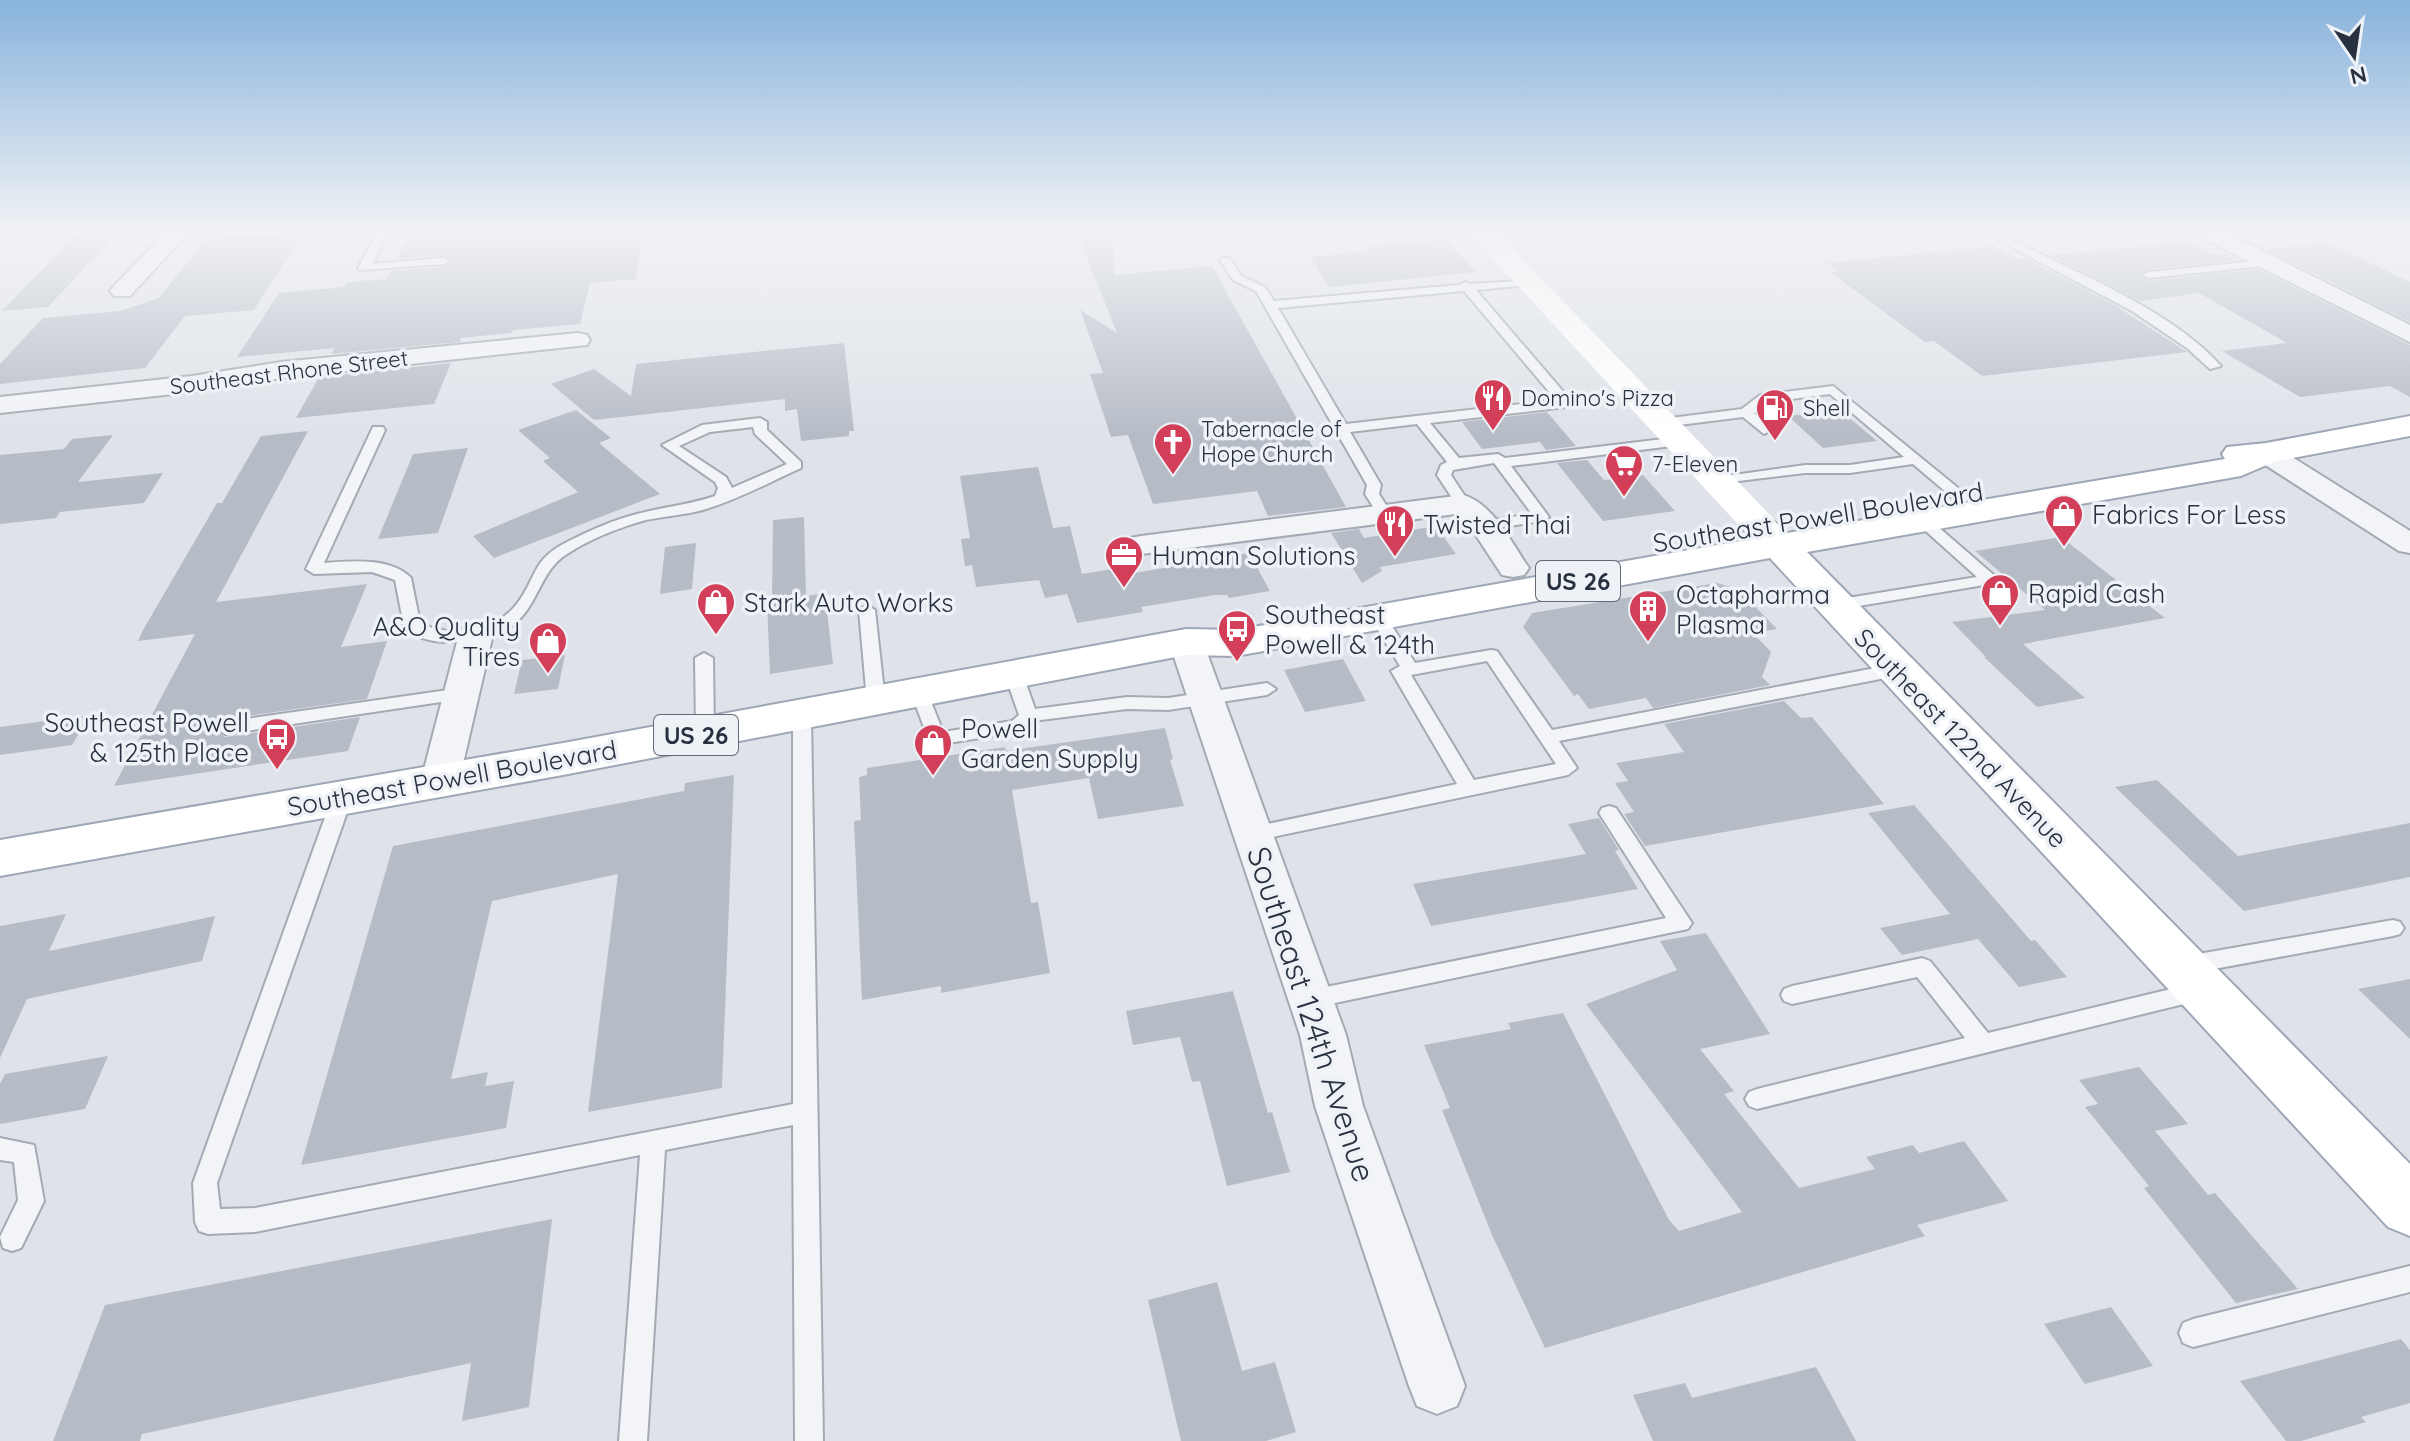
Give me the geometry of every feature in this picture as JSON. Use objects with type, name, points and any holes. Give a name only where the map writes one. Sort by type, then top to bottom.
[{"type":"main road","name":"Southeast 122nd Avenue","points":[[1544,299],[2192,979],[2401,1186]]},
{"type":"main road","name":"Southeast Powell Boulevard","points":[[0,858],[705,733],[1186,642],[1236,643],[1378,617],[1958,495],[2221,454],[2266,453],[2410,426]]},
{"type":"main road","name":"Southeast Powell Boulevard","points":[[1186,642],[1222,626],[1513,568],[1769,536],[1924,522],[2214,472],[2241,466],[2266,453]]},
{"type":"street","points":[[2339,299],[2410,335]]},
{"type":"street","name":"Southeast Rhone Street","points":[[0,405],[192,384],[270,371],[578,340]]},
{"type":"street","points":[[2266,453],[2410,544]]},
{"type":"street","points":[[1141,545],[1384,513],[1474,514],[1513,568]]},
{"type":"street","points":[[440,781],[476,634]]},
{"type":"street","name":"Southeast 124th Avenue","points":[[1186,642],[1311,999],[1339,1106],[1437,1386]]},
{"type":"lane","points":[[1267,299],[1374,485],[1372,494],[1384,513]]},
{"type":"lane","points":[[1270,305],[1326,299]]},
{"type":"lane","points":[[1342,429],[1566,403],[1477,299]]},
{"type":"lane","points":[[2116,299],[2196,347],[2215,366]]},
{"type":"lane","points":[[1501,463],[1671,432],[1746,413],[1765,398],[1833,390],[1958,495]]},
{"type":"lane","points":[[1746,413],[1764,430]]},
{"type":"lane","points":[[1421,420],[1455,463]]},
{"type":"lane","points":[[378,430],[314,569],[376,566],[391,570],[403,578],[412,626],[424,634],[476,634],[517,617],[528,603],[545,561],[561,551],[636,519],[692,508],[721,498],[796,465],[760,431],[760,422],[707,428],[669,445],[721,480],[725,488],[721,498]]},
{"type":"lane","points":[[1788,453],[1805,469]]},
{"type":"lane","points":[[1498,458],[1542,517],[1474,514],[1444,475],[1446,468],[1455,463],[1498,458]]},
{"type":"lane","points":[[1719,481],[1805,469],[1850,469],[1914,460]]},
{"type":"lane","points":[[1835,605],[1990,580],[1924,522]]},
{"type":"lane","points":[[867,610],[876,701]]},
{"type":"lane","points":[[1378,617],[1411,670]]},
{"type":"lane","points":[[1253,834],[1568,768],[1491,655],[1400,671],[1469,788]]},
{"type":"lane","points":[[704,658],[705,733]]},
{"type":"lane","points":[[1547,737],[1896,670]]},
{"type":"lane","points":[[1014,675],[1028,716]]},
{"type":"lane","points":[[920,693],[936,739],[1017,726],[1028,716],[1127,703],[1168,704],[1267,689]]},
{"type":"lane","points":[[225,728],[462,694]]},
{"type":"lane","points":[[802,715],[809,1441]]},
{"type":"lane","points":[[342,798],[205,1183],[208,1222],[255,1220],[805,1112]]},
{"type":"lane","points":[[1311,999],[1681,923],[1609,813]]},
{"type":"lane","points":[[1757,1099],[1983,1044],[2192,979],[2393,928]]},
{"type":"lane","points":[[1792,995],[1922,967],[1983,1044]]},
{"type":"lane","points":[[633,1441],[653,1142]]},
{"type":"lane","points":[[0,1149],[25,1153],[31,1201],[12,1239]]},
{"type":"lane","points":[[2193,1333],[2410,1279]]},
{"type":"building","points":[[13,299],[55,299],[48,307],[2,311]]},
{"type":"building","points":[[155,299],[261,299],[254,310],[185,316],[145,368],[0,384],[0,364],[43,318],[120,311]]},
{"type":"building","points":[[275,299],[586,299],[580,324],[513,330],[511,333],[461,338],[460,342],[331,354],[335,348],[237,357]]},
{"type":"building","points":[[1104,299],[1230,299],[1346,507],[1268,516],[1257,491],[1153,504],[1128,435],[1111,437],[1090,374],[1103,373],[1080,310],[1117,333]]},
{"type":"building","points":[[1867,299],[2104,299],[2187,352],[1982,376],[1934,341],[1925,342]]},
{"type":"building","points":[[2210,299],[2318,299],[2410,345],[2410,397],[2390,386],[2300,397],[2222,351],[2287,343]]},
{"type":"building","points":[[2365,299],[2410,299],[2410,322]]},
{"type":"building","points":[[844,343],[854,431],[849,431],[849,436],[801,441],[797,409],[785,411],[785,399],[594,420],[551,384],[594,369],[631,396],[636,364]]},
{"type":"building","points":[[451,363],[434,404],[296,418],[319,377]]},
{"type":"building","points":[[576,410],[611,438],[599,443],[660,494],[494,558],[473,536],[578,492],[543,461],[550,458],[518,430]]},
{"type":"building","points":[[1840,410],[1877,441],[1823,448],[1788,416]]},
{"type":"building","points":[[1547,412],[1576,446],[1546,450],[1540,442],[1482,449],[1462,422]]},
{"type":"building","points":[[308,431],[216,602],[367,584],[341,647],[387,641],[367,699],[225,719],[213,729],[225,737],[360,717],[348,751],[114,786],[195,634],[138,641],[143,630],[217,503],[222,503],[261,436]]},
{"type":"building","points":[[113,435],[78,482],[163,473],[144,503],[60,512],[56,518],[0,524],[0,455],[64,449],[72,439]]},
{"type":"building","points":[[468,448],[438,533],[378,539],[413,454]]},
{"type":"building","name":"7-Eleven","points":[[1587,460],[1604,480],[1643,475],[1675,511],[1603,521],[1557,463]]},
{"type":"building","points":[[1038,467],[1053,528],[1070,526],[1082,574],[1125,567],[1129,574],[1249,553],[1270,591],[1229,598],[1227,595],[1215,595],[1141,607],[1143,612],[1077,623],[1067,594],[1045,598],[1039,580],[976,587],[972,565],[965,566],[961,539],[970,538],[960,476]]},
{"type":"building","points":[[804,517],[806,596],[825,593],[833,664],[770,674],[767,602],[772,601],[773,520]]},
{"type":"building","points":[[1436,526],[1456,554],[1380,567],[1382,571],[1362,583],[1331,533],[1359,529],[1364,538]]},
{"type":"building","points":[[2061,537],[2165,618],[2023,644],[2085,698],[2037,707],[1952,622],[2045,610],[1975,551]]},
{"type":"building","points":[[696,543],[692,589],[660,594],[665,547]]},
{"type":"building","name":"Octapharma Plasma","points":[[1717,583],[1738,589],[1777,629],[1753,633],[1771,652],[1762,677],[1770,685],[1653,708],[1646,698],[1589,709],[1578,694],[1574,696],[1523,627],[1532,613]]},
{"type":"building","points":[[565,655],[558,689],[514,694],[522,660]]},
{"type":"building","points":[[1343,659],[1366,701],[1305,712],[1284,670]]},
{"type":"building","points":[[1784,701],[1801,718],[1812,717],[1884,804],[1645,846],[1624,814],[1634,812],[1615,783],[1628,781],[1616,763],[1684,752],[1664,724]]},
{"type":"building","points":[[90,715],[72,745],[0,755],[0,727]]},
{"type":"building","points":[[1165,728],[1173,759],[1170,760],[1184,806],[1098,819],[1089,778],[1012,790],[1031,903],[1038,902],[1050,973],[941,993],[941,986],[862,1000],[854,821],[861,820],[859,777],[867,775],[867,768],[1005,747],[1006,751]]},
{"type":"building","points":[[734,775],[722,1088],[588,1112],[618,874],[492,901],[451,1079],[488,1072],[485,1086],[514,1081],[506,1128],[301,1165],[393,846],[684,791],[685,783]]},
{"type":"building","points":[[2157,780],[2238,856],[2410,823],[2410,877],[2244,911],[2115,787]]},
{"type":"building","points":[[1914,805],[2031,941],[2035,940],[2067,977],[2019,987],[1978,939],[1902,955],[1880,928],[1950,914],[1868,813]]},
{"type":"building","points":[[1599,818],[1638,889],[1431,926],[1413,884],[1586,854],[1568,824]]},
{"type":"building","points":[[66,914],[49,951],[215,916],[202,961],[27,999],[0,1058],[0,926]]},
{"type":"building","points":[[1706,933],[1770,1034],[1700,1049],[1734,1091],[1724,1094],[1799,1188],[1875,1169],[1866,1157],[1913,1145],[1919,1153],[1964,1141],[2008,1201],[1917,1225],[1925,1236],[1545,1348],[1492,1235],[1442,1110],[1450,1108],[1424,1045],[1511,1029],[1508,1023],[1563,1013],[1669,1220],[1679,1231],[1742,1212],[1586,1004],[1677,970],[1660,941]]},
{"type":"building","points":[[2410,979],[2410,1039],[2358,989]]},
{"type":"building","points":[[1233,991],[1268,1113],[1272,1112],[1290,1172],[1227,1186],[1200,1081],[1192,1082],[1180,1037],[1133,1045],[1126,1011]]},
{"type":"building","points":[[108,1056],[85,1109],[0,1124],[0,1084],[5,1074]]},
{"type":"building","points":[[2139,1067],[2188,1124],[2155,1131],[2208,1195],[2215,1193],[2298,1289],[2236,1303],[2144,1188],[2149,1186],[2085,1107],[2098,1104],[2079,1080]]},
{"type":"building","points":[[552,1219],[529,1407],[462,1421],[471,1363],[142,1434],[140,1441],[53,1441],[105,1305]]},
{"type":"building","points":[[1217,1282],[1242,1371],[1275,1362],[1296,1432],[1266,1441],[1181,1441],[1148,1300]]},
{"type":"building","points":[[2111,1307],[2153,1366],[2085,1384],[2044,1324]]},
{"type":"building","points":[[2401,1339],[2410,1350],[2410,1403],[2361,1417],[2366,1422],[2301,1441],[2286,1441],[2240,1381]]},
{"type":"building","points":[[1816,1367],[1856,1441],[1653,1441],[1633,1395],[1685,1383],[1692,1398]]},
{"type":"place","name":"Domino's Pizza","points":[[1493,432]]},
{"type":"place","name":"Shell","points":[[1775,442]]},
{"type":"place","name":"Tabernacle of Hope Church","points":[[1173,476]]},
{"type":"place","name":"7-Eleven","points":[[1624,498]]},
{"type":"place","name":"Fabrics For Less","points":[[2064,548]]},
{"type":"place","name":"Twisted Thai","points":[[1395,558]]},
{"type":"place","name":"Human Solutions","points":[[1124,589]]},
{"type":"place","name":"Rapid Cash","points":[[2000,627]]},
{"type":"place","name":"Stark Auto Works","points":[[716,636]]},
{"type":"place","name":"Octapharma Plasma","points":[[1648,643]]},
{"type":"place","name":"Southeast Powell & 124th","points":[[1237,663]]},
{"type":"place","name":"A&O Quality Tires","points":[[548,675]]},
{"type":"place","name":"Southeast Powell & 125th Place","points":[[277,771]]},
{"type":"place","name":"Powell Garden Supply","points":[[933,777]]}]
